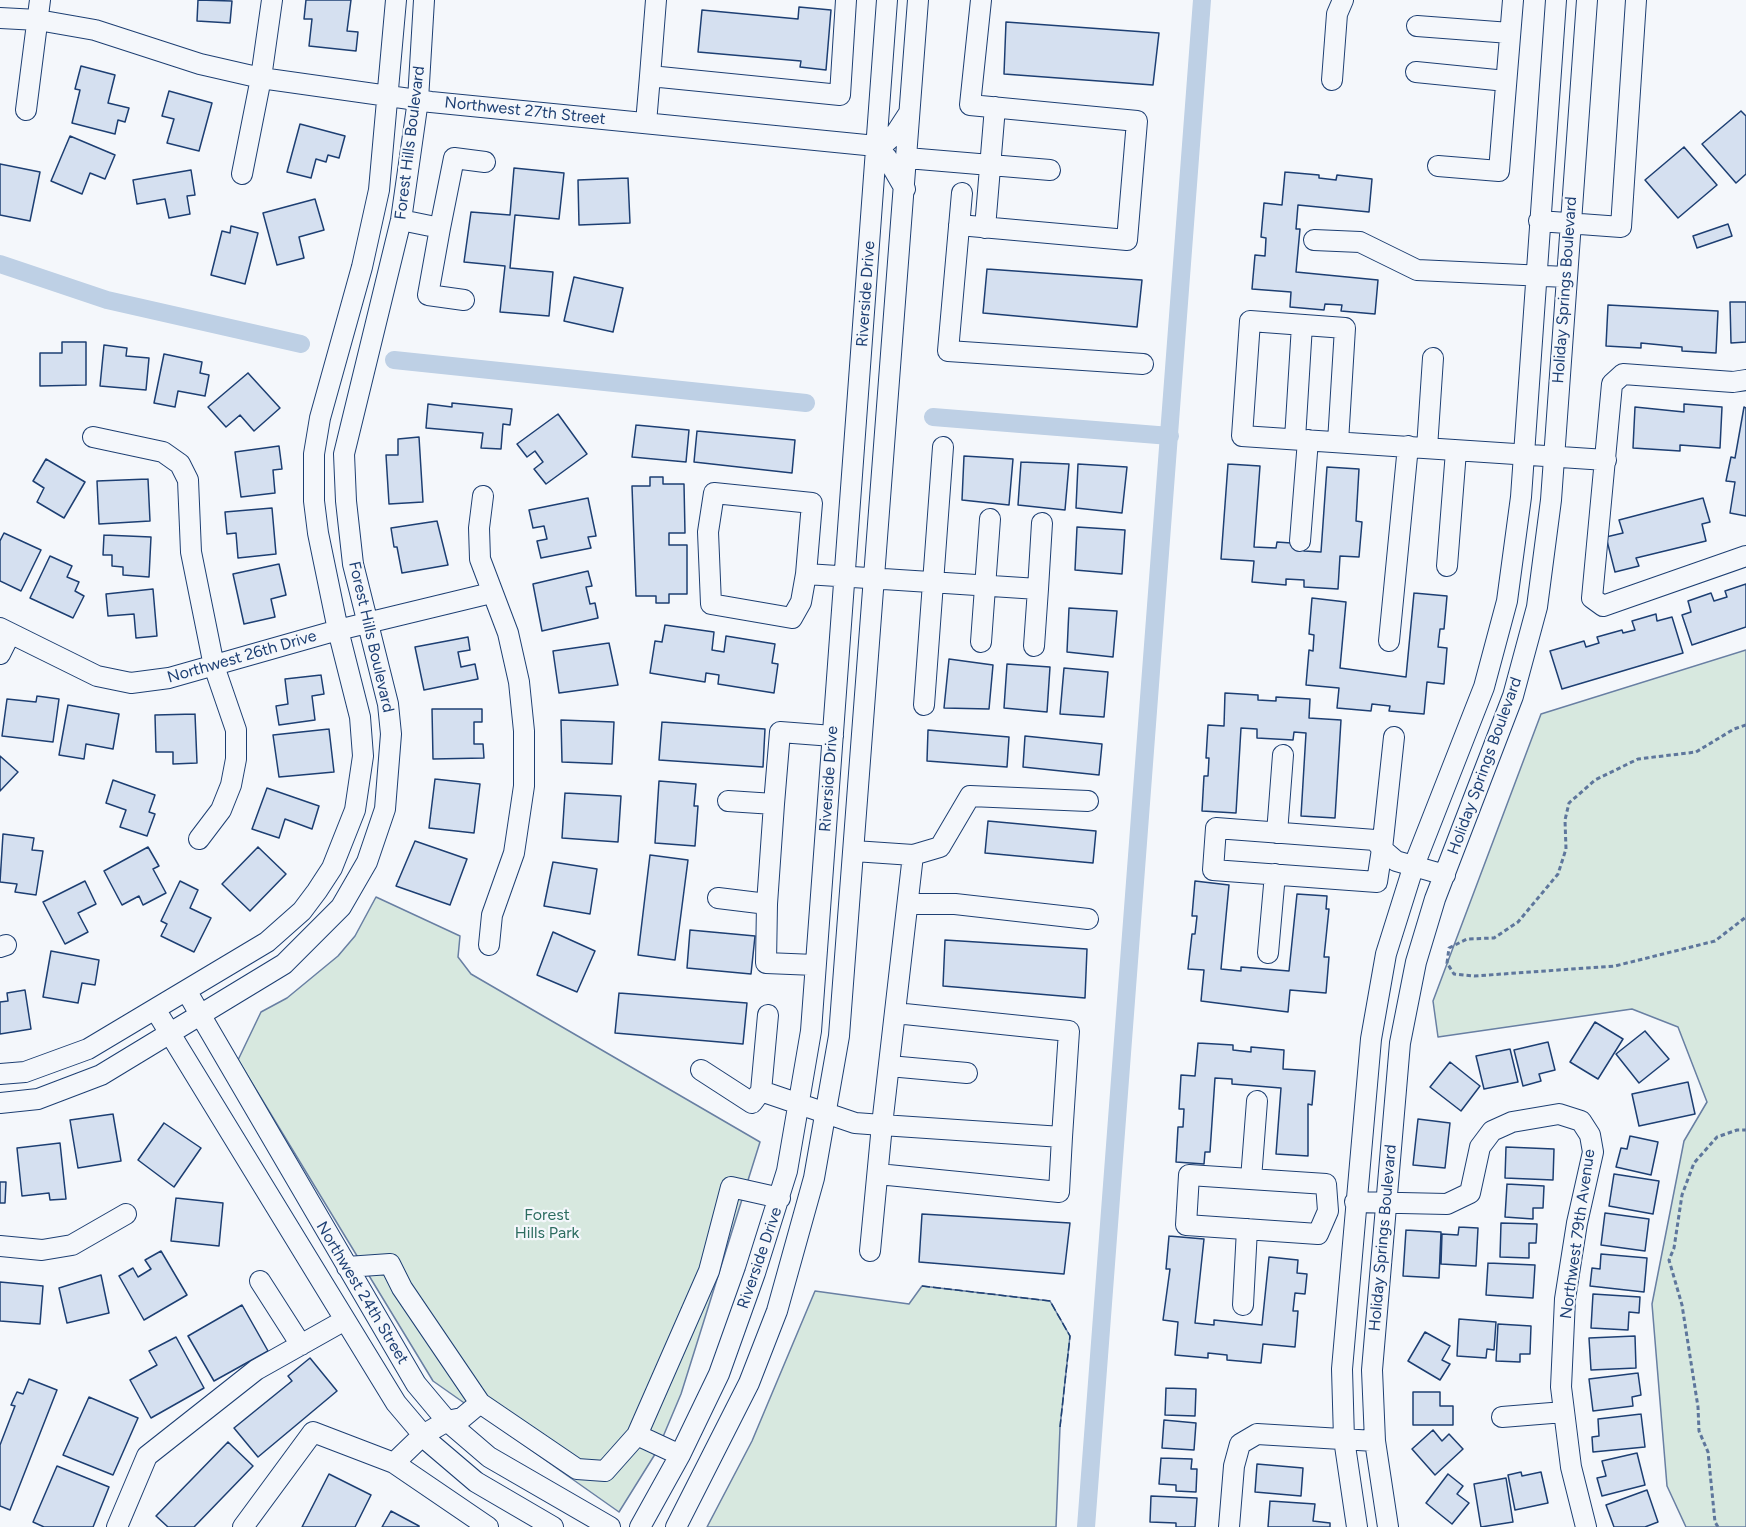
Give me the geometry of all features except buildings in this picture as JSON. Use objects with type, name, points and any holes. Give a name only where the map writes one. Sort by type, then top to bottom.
[{"type":"street","points":[[242,174],[261,78],[272,0]]},
{"type":"street","name":"Forest Hills Boulevard","points":[[1,1074],[25,1072],[88,1049],[187,992],[267,942],[302,911],[317,891],[332,868],[355,810],[363,756],[360,717],[338,630],[314,501],[314,454],[320,418],[362,267],[379,190],[396,0]]},
{"type":"street","name":"Forest Hills Boulevard","points":[[2,1103],[38,1099],[102,1074],[284,964],[341,907],[367,862],[385,809],[390,772],[391,734],[388,704],[353,564],[346,501],[344,454],[401,220],[418,100],[424,0]]},
{"type":"street","points":[[646,123],[656,0]]},
{"type":"street","points":[[650,76],[840,95],[846,0]]},
{"type":"street","name":"Riverside Drive","points":[[640,1527],[680,1455],[718,1374],[780,1198],[811,1031],[887,0]]},
{"type":"street","name":"Riverside Drive","points":[[676,1527],[749,1383],[777,1311],[814,1178],[839,1036],[918,0]]},
{"type":"street","points":[[959,225],[1126,240],[1137,121],[970,105],[981,0]]},
{"type":"street","points":[[1332,80],[1337,14],[1343,0]]},
{"type":"street","points":[[1438,166],[1499,171],[1513,0]]},
{"type":"street","name":"Holiday Springs Boulevard","points":[[1357,1527],[1344,1439],[1342,1369],[1354,1207],[1371,1039],[1386,954],[1413,868],[1484,687],[1507,601],[1521,497],[1556,0]]},
{"type":"street","name":"Holiday Springs Boulevard","points":[[1388,1527],[1375,1441],[1372,1370],[1385,1202],[1402,1031],[1416,962],[1445,875],[1513,696],[1534,618],[1551,500],[1569,224],[1587,0]]},
{"type":"street","points":[[1539,221],[1621,227],[1636,0]]},
{"type":"street","points":[[26,110],[39,10]]},
{"type":"street","name":"Northwest 27th Street","points":[[0,18],[39,10],[200,64],[261,78],[418,100],[876,146]]},
{"type":"street","points":[[1417,26],[1510,33]]},
{"type":"street","points":[[1416,72],[1506,81]]},
{"type":"street","points":[[985,228],[995,107]]},
{"type":"street","points":[[905,189],[887,158],[876,146],[886,142],[896,133],[911,110]]},
{"type":"street","points":[[907,158],[1050,170]]},
{"type":"street","points":[[464,300],[428,295],[454,159],[485,162]]},
{"type":"street","points":[[962,193],[948,351],[1143,364]]},
{"type":"street","points":[[401,220],[440,228]]},
{"type":"street","points":[[1314,240],[1360,242],[1418,270],[1566,277]]},
{"type":"street","points":[[1338,442],[1346,328],[1250,321],[1242,436],[1606,460]]},
{"type":"street","points":[[1300,541],[1302,325]]},
{"type":"street","points":[[338,353],[366,363]]},
{"type":"street","points":[[1389,641],[1417,447],[1433,357]]},
{"type":"street","points":[[1746,380],[1733,382],[1623,374],[1612,384],[1592,598],[1603,606],[1746,556]]},
{"type":"street","points":[[93,437],[163,452],[180,464],[188,480],[191,552],[214,666],[236,730],[236,759],[231,785],[221,810],[199,839]]},
{"type":"street","points":[[924,705],[943,447]]},
{"type":"street","points":[[1447,566],[1456,451]]},
{"type":"street","points":[[714,494],[812,503],[806,574],[801,602],[792,618],[711,604],[708,532],[714,494]]},
{"type":"street","points":[[483,496],[479,528],[480,560],[508,633],[519,682],[524,731],[524,786],[514,853],[492,915],[489,945]]},
{"type":"street","points":[[981,642],[990,519]]},
{"type":"street","points":[[1034,646],[1042,523]]},
{"type":"street","points":[[806,574],[1038,589]]},
{"type":"street","name":"Northwest 26th Drive","points":[[5,631],[97,676],[131,683],[169,678],[338,630],[367,625],[491,593]]},
{"type":"street","points":[[0,654],[5,631]]},
{"type":"street","points":[[815,965],[765,970],[774,804],[780,732],[833,736]]},
{"type":"street","points":[[1394,737],[1382,849],[1377,882],[1213,870],[1216,828],[1375,840],[1382,849],[1396,861],[1413,868],[1445,875]]},
{"type":"street","points":[[1277,833],[1283,755]]},
{"type":"street","points":[[854,851],[913,855],[940,847],[970,796],[1088,801]]},
{"type":"street","points":[[728,801],[774,804]]},
{"type":"street","points":[[870,1251],[913,855]]},
{"type":"street","points":[[1268,953],[1275,874]]},
{"type":"street","points":[[317,891],[341,907]]},
{"type":"street","points":[[718,898],[767,904]]},
{"type":"street","points":[[908,904],[954,904],[1088,919]]},
{"type":"street","name":"Northwest 24th Street","points":[[187,992],[416,1384],[447,1421],[489,1457],[610,1527]]},
{"type":"street","name":"Northwest 24th Street","points":[[156,1009],[396,1402],[423,1435],[476,1482],[553,1527]]},
{"type":"street","points":[[878,1174],[1059,1192],[1069,1031],[895,1013]]},
{"type":"street","points":[[701,1070],[752,1102],[761,1091],[768,1015]]},
{"type":"street","points":[[889,1066],[967,1073]]},
{"type":"street","points":[[1,1074],[2,1103]]},
{"type":"street","points":[[761,1091],[855,1123],[1062,1137]]},
{"type":"street","points":[[1251,1179],[1257,1101]]},
{"type":"street","name":"Northwest 79th Avenue","points":[[1385,1202],[1447,1204],[1470,1193],[1480,1147],[1492,1131],[1512,1122],[1559,1114],[1581,1121],[1590,1134],[1593,1152],[1577,1223],[1565,1299],[1561,1387],[1571,1467],[1586,1527]]},
{"type":"street","points":[[1189,1175],[1326,1184],[1328,1211],[1318,1234],[1186,1225],[1189,1175]]},
{"type":"street","points":[[347,1267],[390,1264],[402,1288],[480,1403],[577,1469],[605,1471],[637,1435],[709,1271],[731,1186],[780,1198]]},
{"type":"street","points":[[1328,1211],[1385,1202]]},
{"type":"street","points":[[0,1246],[42,1250],[72,1245],[126,1214]]},
{"type":"street","points":[[1243,1305],[1247,1229]]},
{"type":"street","points":[[260,1281],[301,1346]]},
{"type":"street","points":[[117,1527],[147,1456],[256,1370],[345,1320]]},
{"type":"street","points":[[394,1463],[423,1435],[447,1421],[462,1418],[480,1403]]},
{"type":"street","points":[[1503,1418],[1564,1412]]},
{"type":"street","points":[[243,1527],[314,1432],[394,1463],[488,1527]]},
{"type":"street","points":[[1229,1527],[1234,1466],[1240,1444],[1257,1434],[1375,1441]]},
{"type":"street","points":[[637,1435],[680,1455]]},
{"type":"path","points":[[1746,725],[1734,729],[1696,752],[1638,759],[1595,780],[1569,803],[1565,820],[1566,849],[1558,874],[1518,922],[1494,938],[1467,939],[1449,948],[1447,963],[1454,974],[1474,976],[1615,966],[1715,940],[1746,917]]},
{"type":"path","points":[[1718,1527],[1715,1522],[1708,1452],[1699,1431],[1698,1407],[1682,1305],[1669,1260],[1674,1248],[1682,1196],[1694,1163],[1717,1137],[1737,1130],[1746,1130]]},
{"type":"green space","points":[[1746,650],[1746,1527],[1686,1527],[1667,1486],[1652,1304],[1684,1141],[1707,1102],[1678,1027],[1632,1009],[1438,1037],[1433,1001],[1541,714]]},
{"type":"green space","name":"Forest Hills Park","points":[[376,897],[460,936],[458,957],[471,974],[760,1142],[681,1394],[657,1451],[619,1512],[433,1381],[238,1060],[261,1012],[287,998],[338,956],[355,936]]},
{"type":"green space","points":[[922,1286],[1050,1301],[1070,1336],[1060,1427],[1056,1527],[707,1527],[752,1441],[815,1291],[909,1304]]},
{"type":"waterway","points":[[1086,1527],[1202,0]]},
{"type":"waterway","points":[[0,264],[107,300],[301,344]]},
{"type":"waterway","points":[[394,360],[806,403]]},
{"type":"waterway","points":[[933,417],[1170,436]]},
{"type":"fence","points":[[922,1286],[1050,1301],[1070,1336],[1060,1427]]}]
